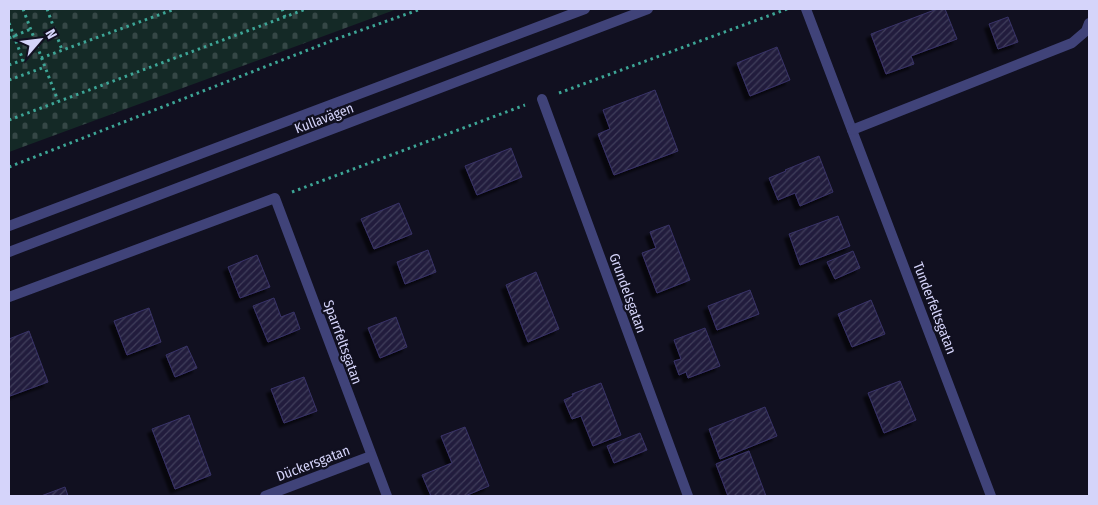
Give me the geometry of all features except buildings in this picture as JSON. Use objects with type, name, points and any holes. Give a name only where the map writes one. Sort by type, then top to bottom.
[{"type":"street","name":"Kullavägen","points":[[9,226],[585,9]]},
{"type":"street","name":"Kullavägen","points":[[9,252],[648,9]]},
{"type":"street","name":"Tunderfeltsgatan","points":[[806,9],[991,496]]},
{"type":"street","points":[[852,130],[1072,42],[1086,31],[1089,24]]},
{"type":"street","name":"Grundelsgatan","points":[[542,99],[688,496]]},
{"type":"street","name":"Sparrfeltsgatan","points":[[9,298],[275,198],[387,496]]},
{"type":"street","name":"Dückersgatan","points":[[265,496],[371,456]]},
{"type":"path","points":[[23,9],[58,101]]},
{"type":"path","points":[[47,9],[62,50]]},
{"type":"path","points":[[41,58],[175,9]]},
{"type":"path","points":[[282,9],[285,17]]},
{"type":"path","points":[[9,120],[306,9]]},
{"type":"path","points":[[9,167],[327,42],[421,9]]},
{"type":"path","points":[[9,23],[23,60],[9,66]]},
{"type":"path","points":[[9,38],[31,30]]},
{"type":"path","points":[[9,80],[45,67]]},
{"type":"green space","points":[[9,9],[397,9],[9,152]]}]
